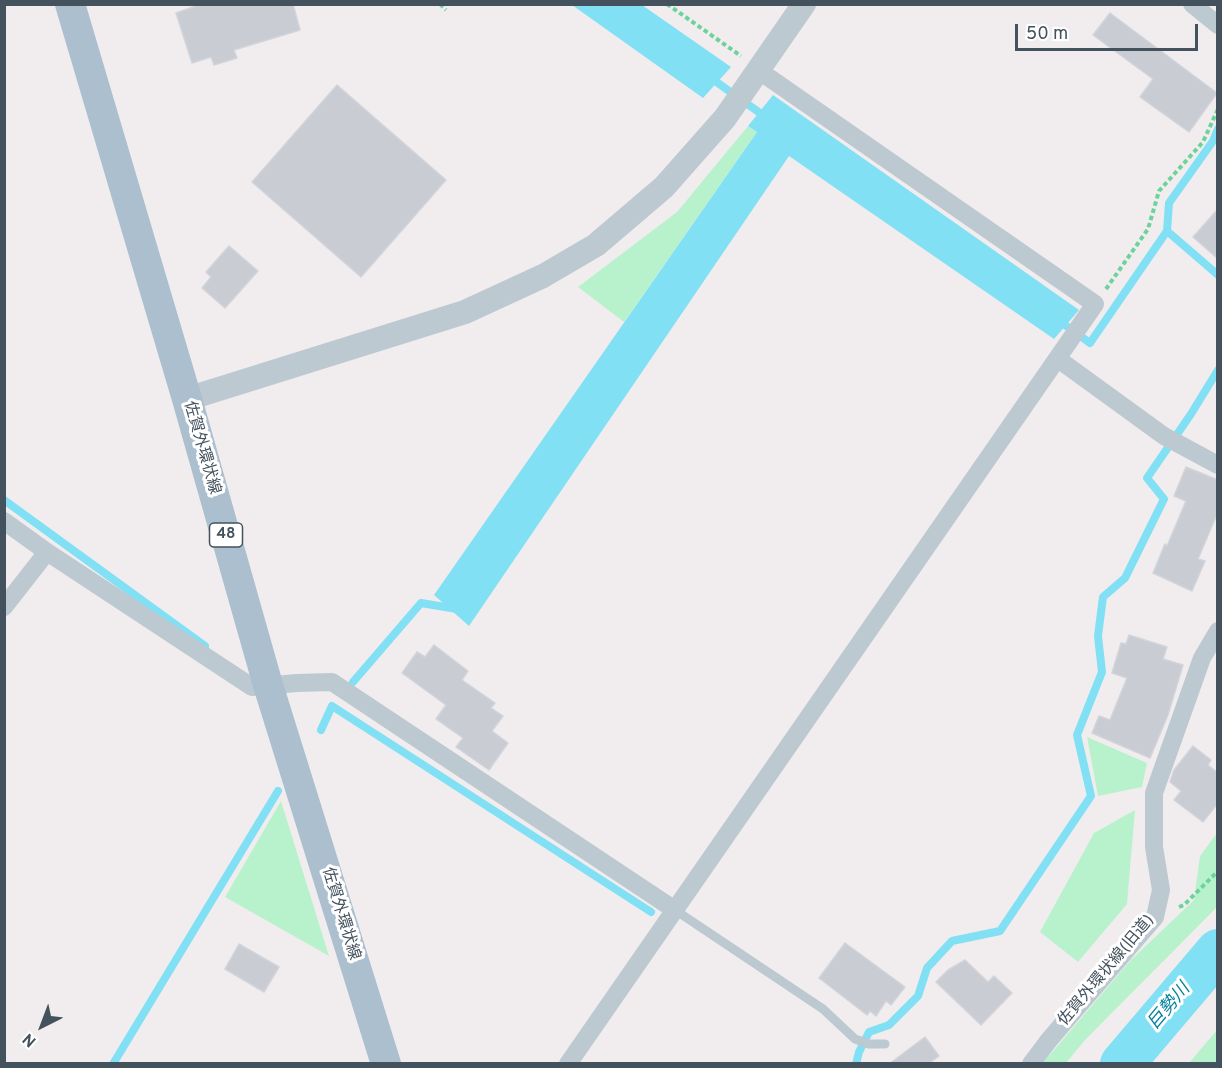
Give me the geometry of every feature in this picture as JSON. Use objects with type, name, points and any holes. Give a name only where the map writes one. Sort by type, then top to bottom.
[{"type":"main road","name":"佐賀外環状線","points":[[70,4],[187,399],[268,685],[386,1064]]},
{"type":"street","points":[[187,399],[465,312],[543,276],[596,244],[656,194],[725,118],[804,4]]},
{"type":"street","points":[[1192,4],[1218,25]]},
{"type":"street","points":[[568,1064],[1095,304],[758,70]]},
{"type":"street","points":[[1058,359],[1164,436],[1218,465]]},
{"type":"street","points":[[4,521],[47,552],[252,687],[332,682],[675,910]]},
{"type":"street","points":[[4,607],[47,552]]},
{"type":"street","name":"佐賀外環状線(旧道)","points":[[1031,1064],[1155,917],[1161,890],[1154,847],[1154,793],[1202,658],[1218,631]]},
{"type":"lane","points":[[675,910],[823,1009],[855,1039],[869,1044],[885,1044]]},
{"type":"path","points":[[440,4],[446,10]]},
{"type":"path","points":[[667,4],[758,70]]},
{"type":"path","points":[[1095,304],[1148,229],[1159,191],[1203,142],[1218,108]]},
{"type":"path","points":[[1155,917],[1184,905],[1218,871]]},
{"type":"green space","points":[[748,126],[757,132],[624,322],[578,287],[677,212]]},
{"type":"green space","points":[[1087,737],[1147,763],[1142,787],[1098,796]]},
{"type":"green space","points":[[281,801],[329,956],[225,897]]},
{"type":"green space","points":[[1135,810],[1127,904],[1078,962],[1040,932],[1094,833]]},
{"type":"green space","points":[[1217,833],[1217,907],[1085,1040],[1066,1063],[1042,1064],[1130,961],[1194,900],[1200,856]]},
{"type":"green space","points":[[1217,1030],[1217,1063],[1189,1063]]},
{"type":"water","points":[[572,5],[642,5],[731,67],[703,98]]},
{"type":"water","points":[[773,95],[1079,310],[1054,339],[789,156],[469,626],[434,595],[757,132],[748,126]]},
{"type":"building","points":[[202,4],[293,4],[300,30],[234,50],[237,58],[214,65],[211,57],[192,63],[176,13]]},
{"type":"building","points":[[1110,13],[1217,93],[1189,132],[1140,97],[1153,79],[1093,35]]},
{"type":"building","points":[[337,85],[446,180],[361,277],[252,182]]},
{"type":"building","points":[[1218,209],[1218,259],[1193,237]]},
{"type":"building","points":[[229,246],[258,271],[225,308],[202,288],[211,277],[206,272]]},
{"type":"building","points":[[1186,467],[1218,480],[1218,512],[1198,559],[1205,561],[1192,591],[1153,573],[1186,501],[1174,496]]},
{"type":"building","points":[[1129,635],[1167,647],[1163,659],[1183,665],[1168,715],[1150,758],[1092,733],[1099,716],[1110,720],[1127,678],[1112,673],[1121,643],[1126,644]]},
{"type":"building","points":[[434,645],[468,671],[462,680],[495,703],[491,708],[503,716],[492,731],[508,743],[489,770],[456,747],[463,738],[436,719],[446,705],[402,673],[417,652],[425,657]]},
{"type":"building","points":[[1193,746],[1211,760],[1208,765],[1218,773],[1218,803],[1203,822],[1174,800],[1181,791],[1170,782],[1174,770]]},
{"type":"building","points":[[845,943],[905,987],[891,1005],[886,1001],[876,1016],[870,1011],[867,1015],[819,978]]},
{"type":"building","points":[[239,944],[279,967],[264,992],[225,969]]},
{"type":"building","points":[[965,960],[988,982],[994,976],[1012,993],[981,1025],[936,982],[948,970]]},
{"type":"building","points":[[925,1037],[939,1056],[928,1064],[889,1064]]},
{"type":"waterway","points":[[708,76],[767,118]]},
{"type":"waterway","points":[[1218,129],[1213,141],[1169,203],[1167,231],[1218,275]]},
{"type":"waterway","points":[[1058,320],[1090,343],[1167,231]]},
{"type":"waterway","points":[[856,1064],[869,1032],[889,1025],[918,996],[927,968],[952,941],[1000,931],[1091,796],[1077,735],[1102,672],[1098,636],[1103,597],[1125,578],[1164,499],[1147,478],[1218,370]]},
{"type":"waterway","points":[[4,500],[205,646]]},
{"type":"waterway","points":[[353,682],[421,603],[457,609]]},
{"type":"waterway","points":[[321,730],[332,706],[651,912]]},
{"type":"waterway","points":[[113,1064],[278,791]]},
{"type":"waterway","name":"巨勢川","points":[[1122,1064],[1218,951]]}]
